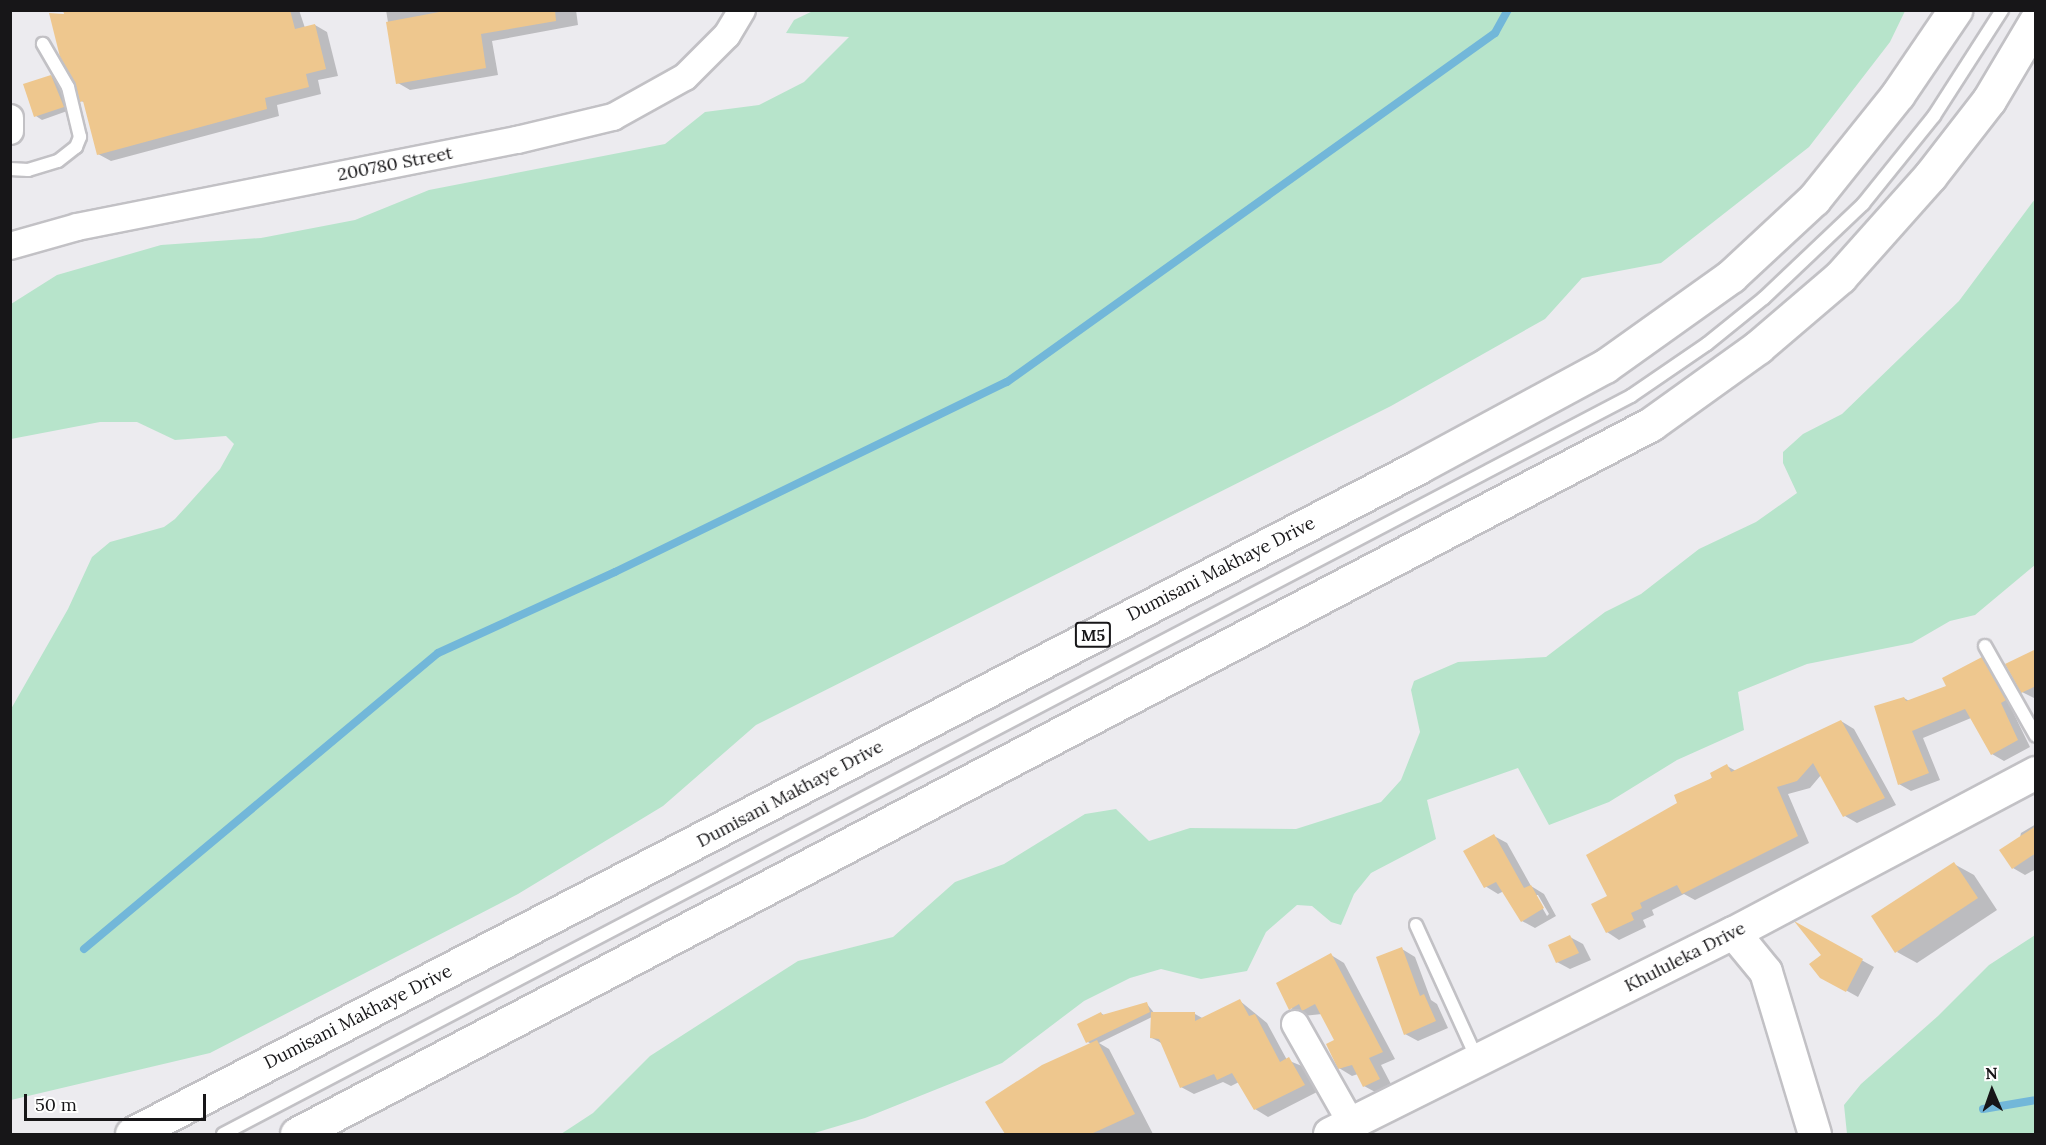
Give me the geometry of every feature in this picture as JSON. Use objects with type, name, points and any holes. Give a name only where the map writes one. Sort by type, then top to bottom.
[{"type":"main road","name":"Dumisani Makhaye Drive","points":[[132,1134],[1492,429],[1614,360],[1731,276],[1814,199],[1898,94],[1955,10]]},
{"type":"main road","points":[[297,1134],[1651,424],[1758,347],[1847,269],[1930,176],[1989,100],[2036,21]]},
{"type":"street","name":"200780 Street","points":[[10,246],[77,226],[517,140],[612,117],[685,77],[727,35],[742,10]]},
{"type":"street","points":[[10,118],[10,131]]},
{"type":"street","name":"Khululeka Drive","points":[[1340,1129],[1479,1062],[1734,933],[2036,773]]},
{"type":"street","points":[[1734,933],[1766,972],[1774,992],[1815,1134]]},
{"type":"street","points":[[1295,1024],[1340,1129]]},
{"type":"lane","points":[[223,1134],[1631,396],[1707,344],[1764,298],[1863,204],[1934,116],[2002,10]]},
{"type":"lane","points":[[10,169],[28,170],[58,161],[76,147],[80,137],[68,87],[43,44]]},
{"type":"lane","points":[[1985,646],[2036,736]]},
{"type":"lane","points":[[1416,925],[1479,1062]]},
{"type":"green space","points":[[815,10],[1905,11],[1890,42],[1809,147],[1661,263],[1582,278],[1545,319],[1391,406],[756,725],[663,806],[518,894],[210,1053],[11,1100],[11,709],[68,609],[92,557],[110,542],[164,527],[175,519],[220,469],[234,444],[226,436],[175,440],[137,422],[100,422],[11,439],[11,304],[57,275],[161,245],[261,238],[355,220],[429,190],[665,144],[705,112],[759,105],[804,82],[849,37],[786,33],[794,20]]},
{"type":"green space","points":[[2035,199],[2035,565],[1975,615],[1950,621],[1912,643],[1807,664],[1738,692],[1744,730],[1677,760],[1609,802],[1549,825],[1518,768],[1427,800],[1436,839],[1371,873],[1354,894],[1341,925],[1331,922],[1312,906],[1297,905],[1266,932],[1247,971],[1201,979],[1161,969],[1130,978],[1084,1001],[1002,1063],[865,1118],[811,1134],[561,1134],[593,1113],[650,1056],[798,961],[893,937],[955,882],[1004,864],[1085,814],[1116,809],[1149,841],[1190,828],[1296,829],[1381,802],[1401,780],[1420,732],[1411,690],[1414,681],[1458,662],[1546,657],[1605,612],[1641,594],[1699,549],[1756,522],[1797,493],[1783,463],[1783,452],[1803,434],[1842,414],[1959,301]]},
{"type":"green space","points":[[2035,935],[2035,1134],[1847,1134],[1844,1105],[1861,1084],[1938,1016],[1989,965]]},
{"type":"building","points":[[63,10],[290,10],[295,29],[315,24],[326,69],[306,74],[309,87],[265,98],[267,109],[97,155],[83,101],[80,102],[75,83],[60,57],[49,13],[64,14]]},
{"type":"building","points":[[450,10],[555,10],[556,21],[481,34],[486,68],[396,84],[386,22]]},
{"type":"building","points":[[51,75],[64,107],[34,117],[23,84]]},
{"type":"building","points":[[2036,649],[2036,686],[2021,693],[2005,664]]},
{"type":"building","points":[[1982,657],[2006,700],[2001,703],[2018,740],[1991,755],[1965,709],[1912,731],[1929,773],[1898,785],[1874,706],[1904,697],[1906,701],[1946,686],[1942,678]]},
{"type":"building","points":[[1841,720],[1885,798],[1843,817],[1813,763],[1797,781],[1777,787],[1798,836],[1682,894],[1677,885],[1640,903],[1642,908],[1631,913],[1634,920],[1606,933],[1591,904],[1607,896],[1586,855],[1677,803],[1674,795],[1712,778],[1710,773],[1727,764],[1731,772]]},
{"type":"building","points":[[2036,826],[2036,853],[2012,869],[1999,850]]},
{"type":"building","points":[[1494,834],[1524,888],[1531,885],[1544,908],[1521,922],[1496,882],[1484,888],[1463,851]]},
{"type":"building","points":[[1954,862],[1978,898],[1895,953],[1871,916]]},
{"type":"building","points":[[1794,921],[1863,959],[1846,992],[1820,978],[1809,964],[1821,955]]},
{"type":"building","points":[[1570,935],[1579,953],[1556,963],[1548,945]]},
{"type":"building","points":[[1402,947],[1420,996],[1424,994],[1436,1021],[1404,1035],[1376,957]]},
{"type":"building","points":[[1331,953],[1383,1052],[1369,1058],[1380,1079],[1363,1087],[1352,1065],[1338,1069],[1326,1044],[1334,1040],[1315,1004],[1302,1011],[1299,1004],[1289,1010],[1276,983]]},
{"type":"building","points":[[1240,999],[1249,1016],[1255,1014],[1280,1062],[1289,1057],[1305,1085],[1254,1110],[1232,1073],[1217,1080],[1214,1074],[1180,1088],[1159,1039],[1150,1038],[1151,1012],[1195,1012],[1195,1021]]},
{"type":"building","points":[[1147,1002],[1150,1012],[1086,1043],[1077,1024],[1101,1012],[1102,1015]]},
{"type":"building","points":[[1097,1040],[1135,1114],[1091,1134],[1005,1134],[985,1102],[1042,1065]]},
{"type":"waterway","points":[[84,949],[438,653],[615,572],[1007,382],[1495,33],[1508,10]]},
{"type":"waterway","points":[[1983,1109],[2036,1100]]}]
